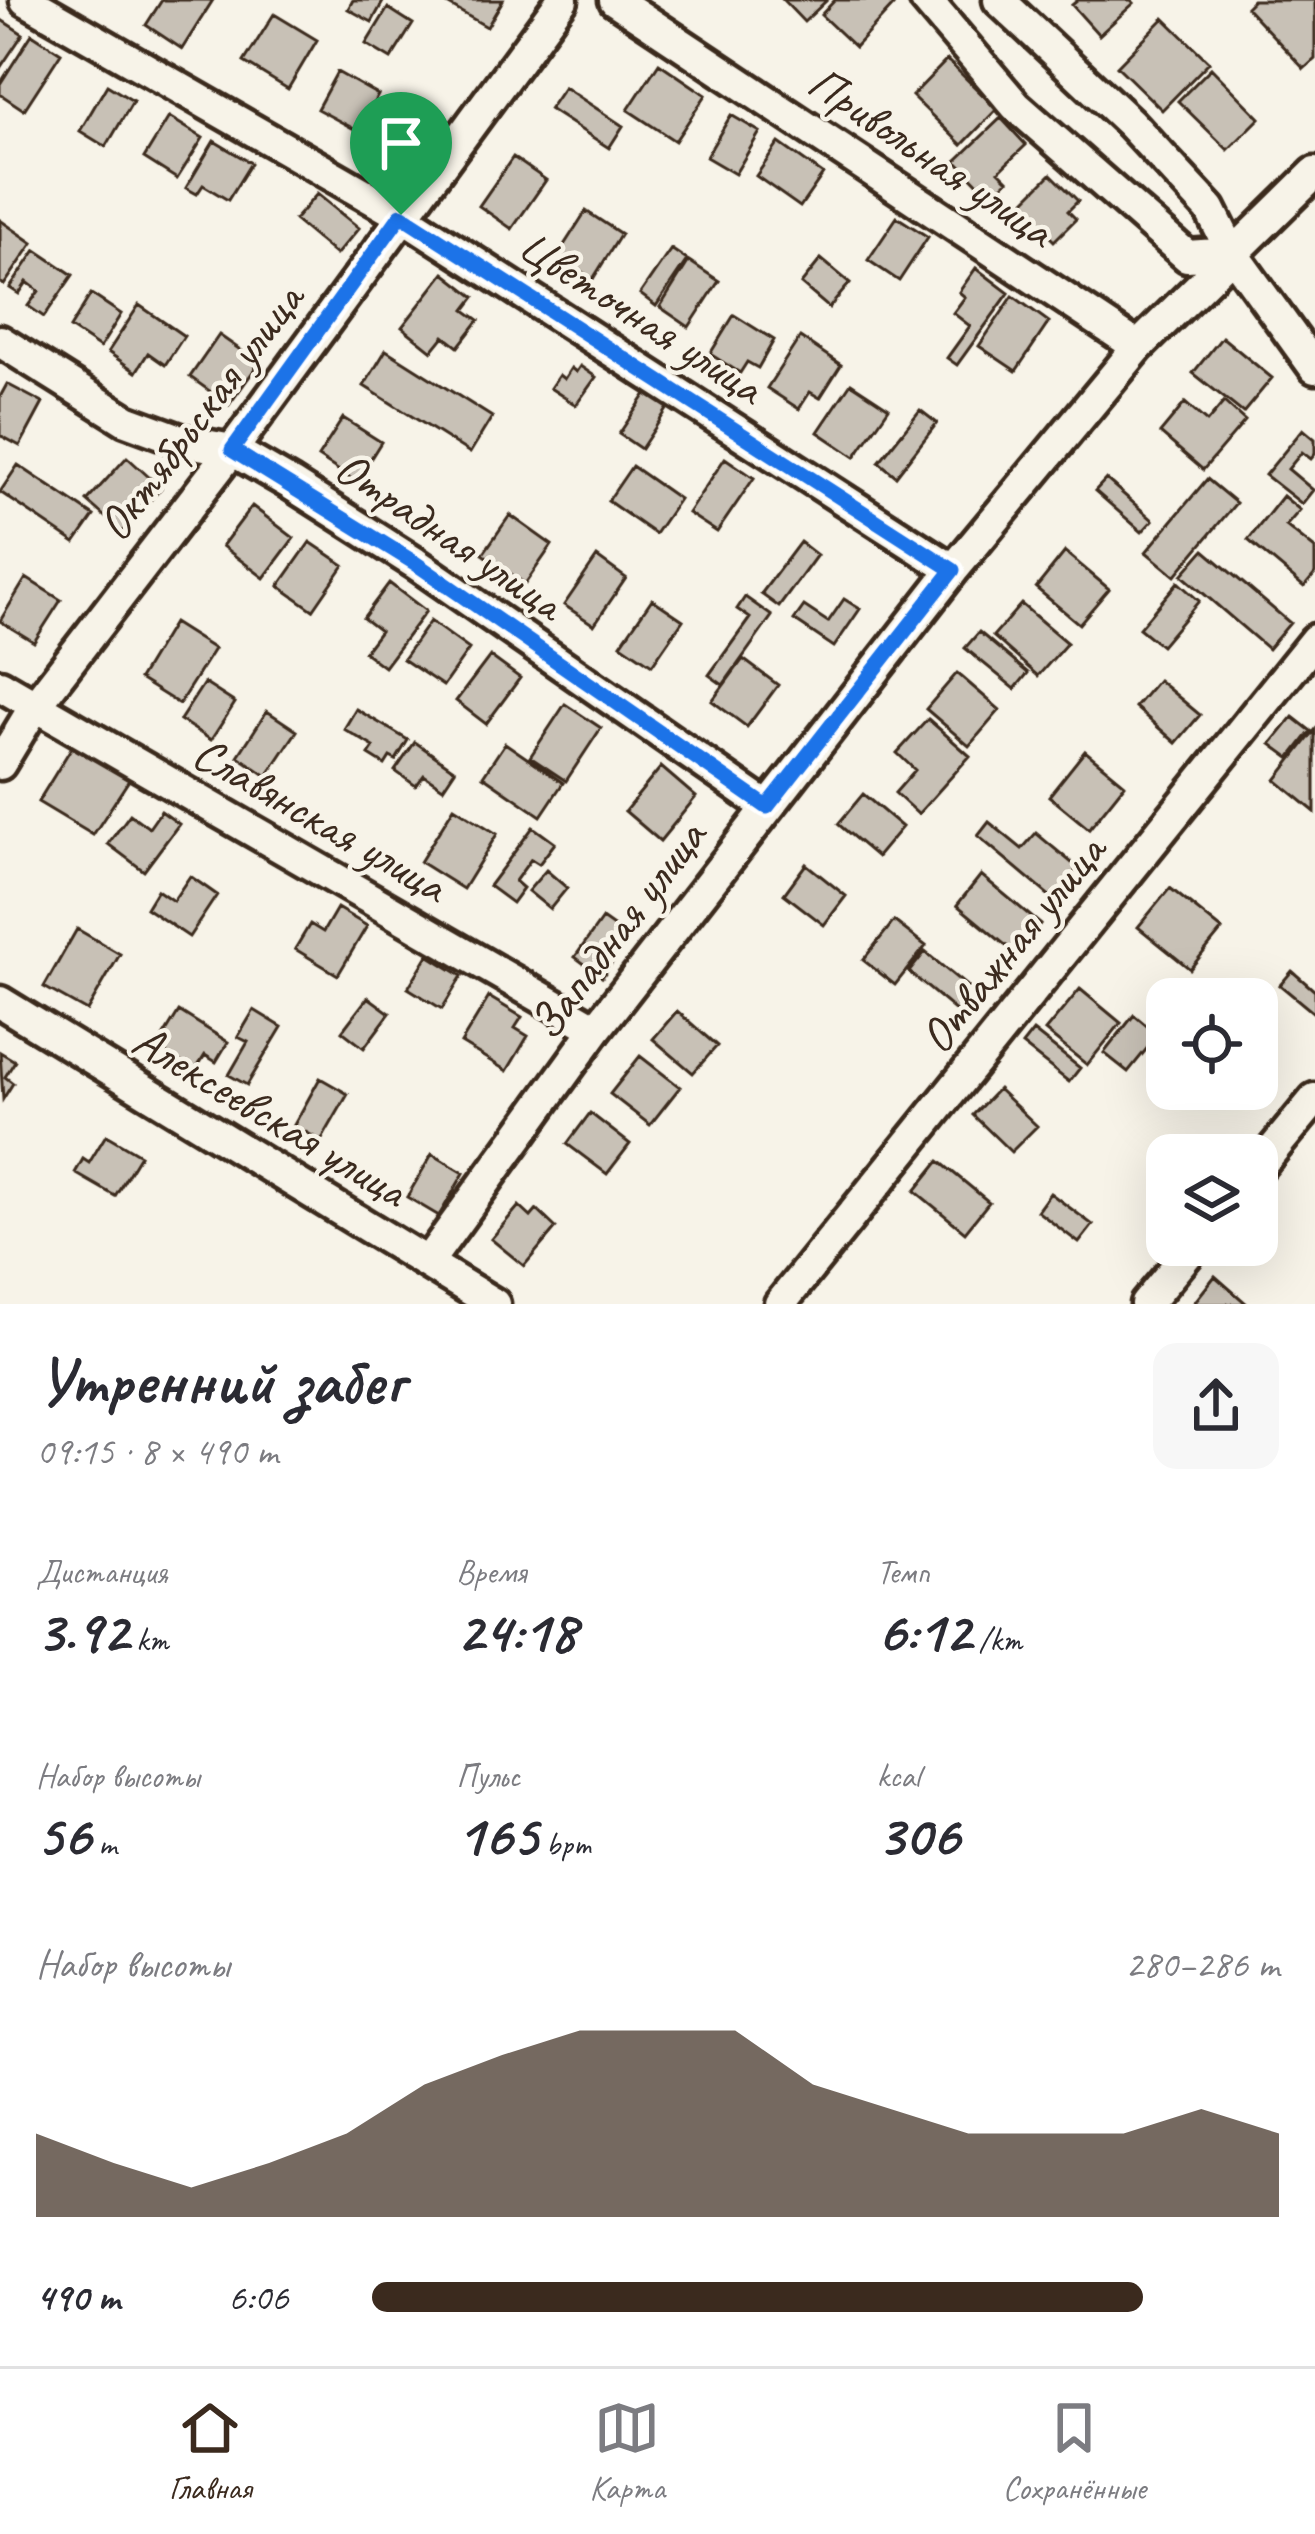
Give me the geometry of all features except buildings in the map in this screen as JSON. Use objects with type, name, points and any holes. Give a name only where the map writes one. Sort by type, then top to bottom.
[{"type":"street","name":"Цветочная улица","points":[[26,0],[401,215],[953,570]]},
{"type":"street","name":"Октябрьская улица","points":[[0,764],[35,706],[232,450],[562,0]]},
{"type":"street","name":"Привольная улица","points":[[615,0],[1138,347]]},
{"type":"street","points":[[926,0],[1016,106],[1187,256],[1232,253]]},
{"type":"street","points":[[999,0],[1130,123],[1210,208],[1232,253],[1315,368]]},
{"type":"street","name":"Западная улица","points":[[427,1263],[596,1030],[953,570],[1138,347],[1315,172]]},
{"type":"street","name":"Отрадная улица","points":[[0,341],[126,419],[182,441],[232,450],[415,563],[767,807]]},
{"type":"street","name":"Отважная улица","points":[[780,1304],[1315,640]]},
{"type":"street","name":"Славянская улица","points":[[0,686],[596,1030]]},
{"type":"street","name":"Алексеевская улица","points":[[0,1002],[494,1304]]},
{"type":"street","points":[[1278,1144],[1315,1099]]},
{"type":"street","points":[[1146,1304],[1178,1266]]},
{"type":"route","points":[[401,215],[953,570],[767,807],[415,563],[232,450],[401,215]]}]
